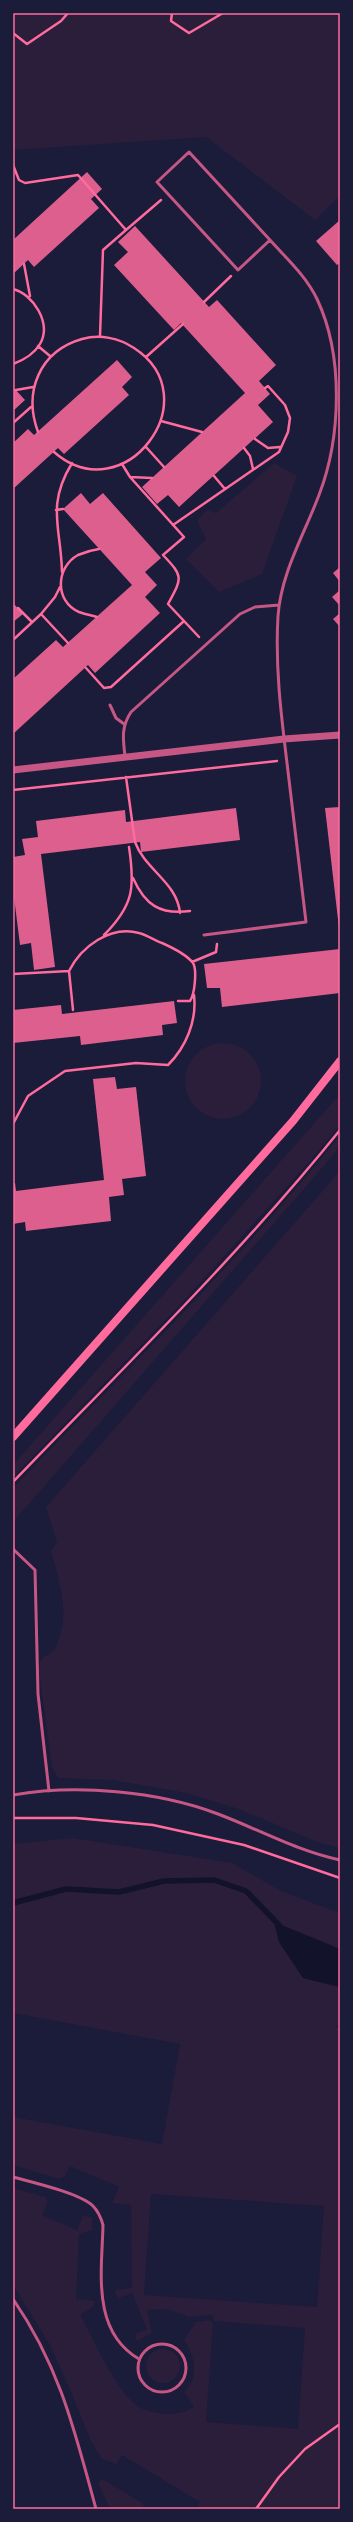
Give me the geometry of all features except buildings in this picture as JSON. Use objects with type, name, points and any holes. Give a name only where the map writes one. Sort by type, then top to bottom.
[{"type":"main road","points":[[13,1437],[293,1121],[340,1061]]},
{"type":"street","points":[[13,770],[125,756],[284,739],[340,735]]},
{"type":"lane","points":[[204,935],[306,922],[284,739],[277,666],[279,605],[297,545],[319,495],[330,461],[336,400],[334,367],[330,343],[317,300],[303,275],[189,152],[157,182],[238,270],[270,240]]},
{"type":"lane","points":[[125,756],[122,734],[124,724],[130,712],[240,614],[255,607],[279,605]]},
{"type":"lane","points":[[110,705],[116,718],[124,724]]},
{"type":"lane","points":[[13,1549],[35,1570],[38,1694],[49,1791]]},
{"type":"lane","points":[[13,1795],[49,1791],[119,1792],[169,1800],[216,1813],[284,1842],[340,1860]]},
{"type":"lane","points":[[13,2177],[52,2188],[80,2199],[92,2205],[99,2214],[103,2225],[101,2294],[103,2308],[121,2344],[139,2359]]},
{"type":"lane","points":[[13,2299],[35,2331],[62,2390],[96,2509]]},
{"type":"lane","points":[[161,2343],[176,2347],[182,2353],[186,2362],[187,2370],[183,2381],[169,2391],[161,2392],[151,2390],[140,2378],[137,2369],[139,2359],[146,2349],[161,2343]]},
{"type":"path","points":[[13,33],[27,44],[61,21],[68,13]]},
{"type":"path","points":[[172,13],[171,21],[189,33],[222,13]]},
{"type":"path","points":[[13,165],[19,180],[25,183],[78,175],[126,230]]},
{"type":"path","points":[[100,336],[103,250],[168,194]]},
{"type":"path","points":[[13,364],[33,353],[38,346],[41,337],[41,321],[38,310],[30,296],[24,264]]},
{"type":"path","points":[[204,302],[238,270]]},
{"type":"path","points":[[13,289],[30,296]]},
{"type":"path","points":[[146,357],[183,324]]},
{"type":"path","points":[[38,432],[31,407],[34,387],[42,367],[50,356],[73,341],[100,336],[127,343],[146,357],[161,385],[164,398],[161,421],[154,438],[146,447],[134,458],[122,464],[94,468],[72,463],[54,452]]},
{"type":"path","points":[[38,346],[50,356]]},
{"type":"path","points":[[173,525],[278,452],[289,428],[289,414],[285,406],[268,386],[265,388]]},
{"type":"path","points":[[16,390],[34,387]]},
{"type":"path","points":[[13,423],[31,407]]},
{"type":"path","points":[[161,421],[202,432]]},
{"type":"path","points":[[255,439],[268,448],[281,447]]},
{"type":"path","points":[[146,447],[164,467]]},
{"type":"path","points":[[244,448],[250,456],[253,469]]},
{"type":"path","points":[[13,640],[41,614],[55,597],[60,587],[62,572],[56,510],[59,488],[72,463]]},
{"type":"path","points":[[122,464],[130,476],[184,537],[163,554],[178,571],[180,577],[179,583],[168,604],[206,645]]},
{"type":"path","points":[[130,476],[152,478]]},
{"type":"path","points":[[214,476],[225,489]]},
{"type":"path","points":[[56,510],[63,509]]},
{"type":"path","points":[[62,572],[66,565],[79,555],[99,548]]},
{"type":"path","points":[[60,587],[63,596],[78,612],[97,617]]},
{"type":"path","points":[[18,608],[32,622]]},
{"type":"path","points":[[41,614],[68,643]]},
{"type":"path","points":[[86,668],[104,688],[111,687],[184,621]]},
{"type":"path","points":[[13,790],[278,761]]},
{"type":"path","points":[[126,777],[135,842],[139,852],[174,891],[180,913]]},
{"type":"path","points":[[72,1010],[69,971],[75,959],[112,927],[127,904],[132,890],[133,878],[129,846]]},
{"type":"path","points":[[133,878],[138,889],[146,900],[158,909],[180,913],[190,911]]},
{"type":"path","points":[[132,890],[138,889]]},
{"type":"path","points":[[112,927],[116,933]]},
{"type":"path","points":[[13,1124],[28,1096],[65,1071],[136,1063],[168,1065],[178,1055],[187,1040],[195,1007],[194,996],[196,969],[192,962],[173,948],[138,932],[116,933],[103,936]]},
{"type":"path","points":[[192,962],[216,952],[218,941],[216,933]]},
{"type":"path","points":[[13,974],[69,971]]},
{"type":"path","points":[[178,1001],[190,1001],[194,996]]},
{"type":"path","points":[[13,1482],[164,1327],[315,1161],[340,1130]]},
{"type":"path","points":[[13,1818],[76,1818],[153,1824],[244,1845],[340,1878]]},
{"type":"path","points":[[256,2509],[279,2477],[305,2449],[340,2424]]},
{"type":"shaded area","points":[[13,13],[340,13],[340,196],[315,220],[206,137],[13,150]]},
{"type":"shaded area","points":[[274,463],[297,476],[262,574],[219,592],[186,559],[206,539],[197,521],[207,510],[216,513]]},
{"type":"shaded area","points":[[223,1043],[238,1046],[250,1054],[258,1066],[261,1081],[258,1096],[250,1108],[238,1116],[223,1119],[208,1116],[196,1108],[188,1096],[185,1081],[188,1066],[196,1054],[208,1046]]},
{"type":"shaded area","points":[[340,1094],[340,1125],[311,1160],[178,1307],[13,1477],[13,1465]]},
{"type":"shaded area","points":[[340,1135],[340,1146],[323,1167],[13,1522],[13,1488],[139,1359],[263,1227]]},
{"type":"shaded area","points":[[340,1171],[340,1848],[317,1842],[239,1809],[186,1793],[113,1780],[58,1778],[52,1767],[39,1671],[41,1660],[53,1652],[60,1636],[63,1624],[62,1599],[51,1550],[57,1543],[46,1507]]},
{"type":"shaded area","points":[[73,1838],[232,1863],[281,1891],[340,1913],[340,1949],[274,1922],[303,1978],[340,1987],[340,2025],[335,2026],[340,2029],[340,2509],[197,2509],[200,2502],[122,2455],[116,2464],[101,2458],[91,2441],[50,2345],[13,2285],[13,2188],[46,2197],[48,2202],[42,2215],[77,2230],[83,2216],[92,2217],[92,2230],[79,2234],[76,2299],[95,2301],[93,2307],[80,2315],[114,2378],[130,2400],[142,2409],[157,2413],[175,2414],[189,2410],[194,2406],[185,2393],[193,2377],[194,2366],[192,2355],[184,2340],[196,2322],[210,2320],[213,2324],[206,2422],[298,2429],[305,2328],[214,2321],[212,2315],[188,2317],[168,2309],[147,2310],[152,2333],[138,2341],[135,2339],[137,2333],[147,2329],[132,2293],[119,2298],[115,2293],[116,2290],[132,2288],[131,2205],[112,2203],[119,2187],[70,2166],[65,2176],[59,2179],[13,2165],[13,2117],[162,2144],[180,2044],[13,2013],[13,1844]],"holes":[[[151,2194],[324,2206],[317,2307],[144,2295]]]},
{"type":"shaded area","points":[[274,1922],[340,1949],[340,1987],[303,1978],[279,1942]]},
{"type":"shaded area","points":[[166,2349],[175,2354],[179,2359],[179,2373],[175,2378],[170,2382],[160,2383],[156,2382],[147,2373],[146,2363],[147,2359],[156,2350]]},
{"type":"shaded area","points":[[102,2479],[141,2502],[146,2509],[110,2509],[98,2483]]},
{"type":"waterway","points":[[13,1903],[66,1889],[119,1892],[164,1881],[214,1880],[246,1891],[279,1925]]}]
